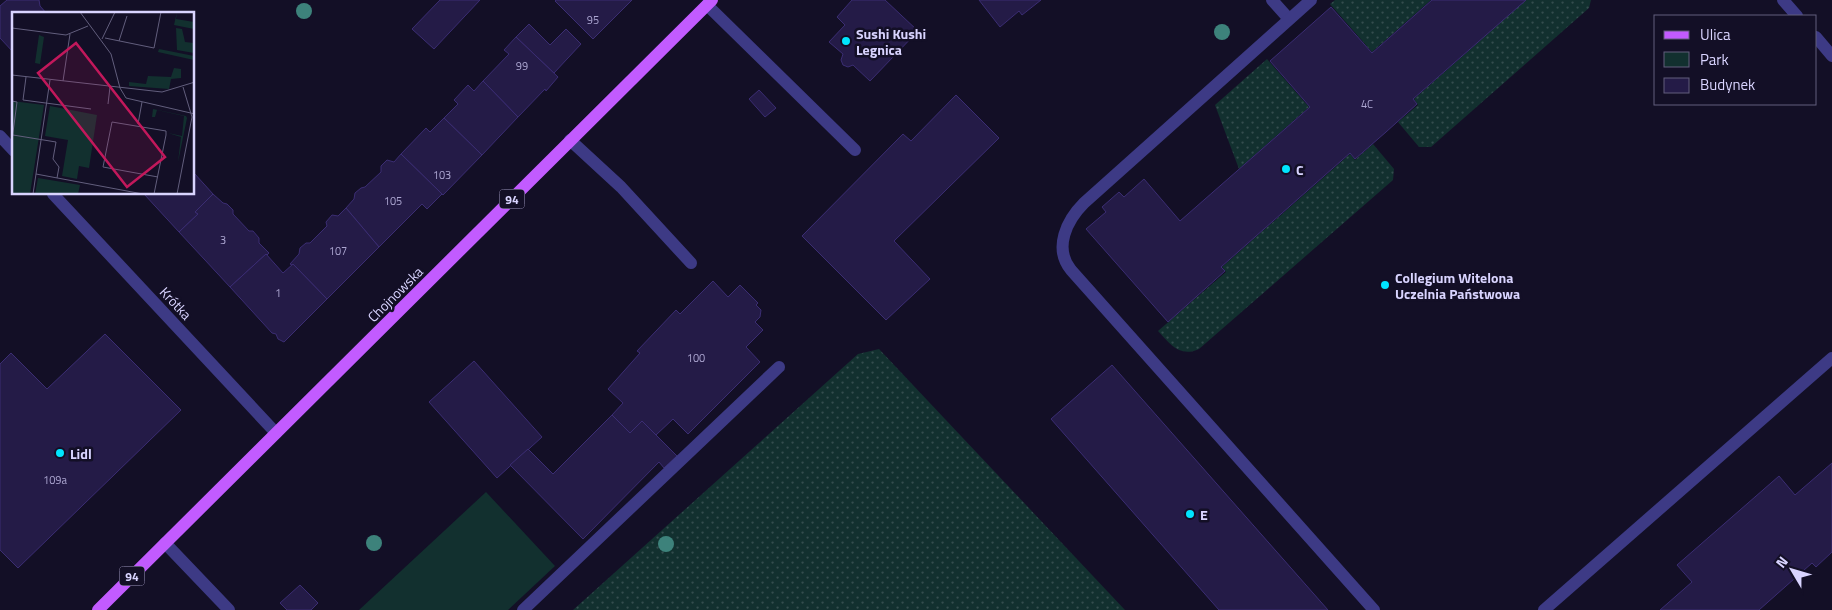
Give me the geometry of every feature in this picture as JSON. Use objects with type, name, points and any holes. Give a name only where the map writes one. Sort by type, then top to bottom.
[{"type":"main road","name":"Chojnowska","points":[[98,610],[709,2]]},
{"type":"street","points":[[1272,0],[1289,19]]},
{"type":"street","points":[[1311,0],[1084,202],[1067,225],[1063,252],[1065,261],[1071,270],[1374,610]]},
{"type":"street","points":[[1783,0],[1796,15]]},
{"type":"street","points":[[709,2],[855,150]]},
{"type":"street","points":[[1817,38],[1832,56]]},
{"type":"street","points":[[0,136],[12,149]]},
{"type":"street","points":[[570,140],[621,187],[691,263]]},
{"type":"street","name":"Krótka","points":[[54,195],[276,433]]},
{"type":"street","points":[[1544,610],[1832,358]]},
{"type":"street","points":[[523,610],[778,367]]},
{"type":"street","points":[[165,543],[229,610]]},
{"type":"green space","points":[[1335,0],[1431,0],[1372,52],[1330,4]]},
{"type":"green space","points":[[1526,0],[1591,0],[1589,8],[1431,147],[1419,147],[1398,122],[1418,105],[1414,99]]},
{"type":"green space","points":[[1267,59],[1309,107],[1239,169],[1215,105]]},
{"type":"green space","points":[[1373,144],[1394,169],[1393,180],[1199,349],[1186,352],[1171,345],[1158,331],[1226,272],[1222,267],[1350,154],[1355,160]]},
{"type":"green space","points":[[879,349],[1125,610],[573,610],[858,354]]},
{"type":"green space","points":[[486,492],[555,566],[508,610],[359,610]]},
{"type":"building","points":[[7,0],[39,0],[40,6],[45,12],[12,12],[12,51],[0,38],[0,6]]},
{"type":"building","points":[[440,0],[480,0],[434,49],[412,29]]},
{"type":"building","points":[[556,0],[632,0],[593,39]]},
{"type":"building","points":[[852,0],[885,0],[918,31],[870,81],[853,65],[848,67],[843,65],[841,60],[843,54],[829,42],[845,25],[837,17]]},
{"type":"building","points":[[979,0],[1041,0],[1022,15],[1019,11],[1000,27]]},
{"type":"building","name":"C","points":[[1432,0],[1526,0],[1413,99],[1417,104],[1386,132],[1355,159],[1350,153],[1221,267],[1225,271],[1168,322],[1086,229],[1106,212],[1102,207],[1119,192],[1124,197],[1144,179],[1180,221],[1310,107],[1270,61],[1331,7],[1372,53]]},
{"type":"building","points":[[529,24],[550,45],[566,29],[581,44],[554,73],[516,37]]},
{"type":"building","points":[[516,37],[558,77],[518,117],[483,81],[509,54],[504,50]]},
{"type":"building","points":[[483,81],[518,117],[482,155],[444,118],[458,104],[454,100],[468,85],[474,91]]},
{"type":"building","points":[[759,90],[776,108],[765,117],[749,99]]},
{"type":"building","points":[[956,95],[999,138],[894,241],[930,279],[886,320],[802,236],[903,134],[911,141]]},
{"type":"building","points":[[444,118],[482,155],[443,195],[401,154],[426,128],[430,132]]},
{"type":"building","points":[[401,154],[442,194],[427,209],[422,204],[379,247],[346,208],[354,199],[355,193],[365,187],[381,172],[381,166],[387,160],[394,162]]},
{"type":"building","points":[[195,174],[213,194],[195,212],[198,214],[179,232],[145,195],[195,195]]},
{"type":"building","points":[[213,194],[233,210],[233,214],[249,231],[253,231],[259,238],[259,243],[269,253],[230,287],[179,232],[198,214],[195,212]]},
{"type":"building","points":[[346,208],[379,247],[327,299],[293,264],[290,264],[299,254],[300,248],[306,243],[310,243],[327,226],[326,222],[332,215],[338,216]]},
{"type":"building","points":[[266,254],[283,273],[293,264],[327,299],[284,342],[278,339],[276,334],[272,333],[230,287]]},
{"type":"building","points":[[713,281],[728,297],[740,285],[758,303],[756,305],[761,310],[760,317],[755,322],[763,330],[746,347],[760,362],[688,434],[673,419],[656,435],[642,421],[630,433],[612,415],[623,403],[608,389],[640,353],[637,351],[676,310],[680,314]]},
{"type":"building","points":[[105,334],[181,410],[18,568],[0,550],[0,364],[11,353],[47,389]]},
{"type":"building","points":[[474,361],[542,437],[497,478],[429,402]]},
{"type":"building","name":"E","points":[[1112,365],[1328,610],[1219,610],[1051,419]]},
{"type":"building","points":[[612,415],[630,433],[642,421],[677,456],[664,468],[659,462],[583,539],[510,465],[528,449],[553,474]]},
{"type":"building","points":[[1832,463],[1832,552],[1816,567],[1812,563],[1759,610],[1660,610],[1692,582],[1677,565],[1779,476],[1795,495]]},
{"type":"building","points":[[300,585],[318,603],[311,610],[287,610],[280,603]]},
{"type":"place","name":"Sushi Kushi Legnica","points":[[846,41]]},
{"type":"place","name":"C","points":[[1286,169]]},
{"type":"place","name":"Collegium Witelona Uczelnia Państwowa","points":[[1385,285]]},
{"type":"place","name":"Lidl","points":[[60,453]]},
{"type":"place","name":"E","points":[[1190,514]]}]
